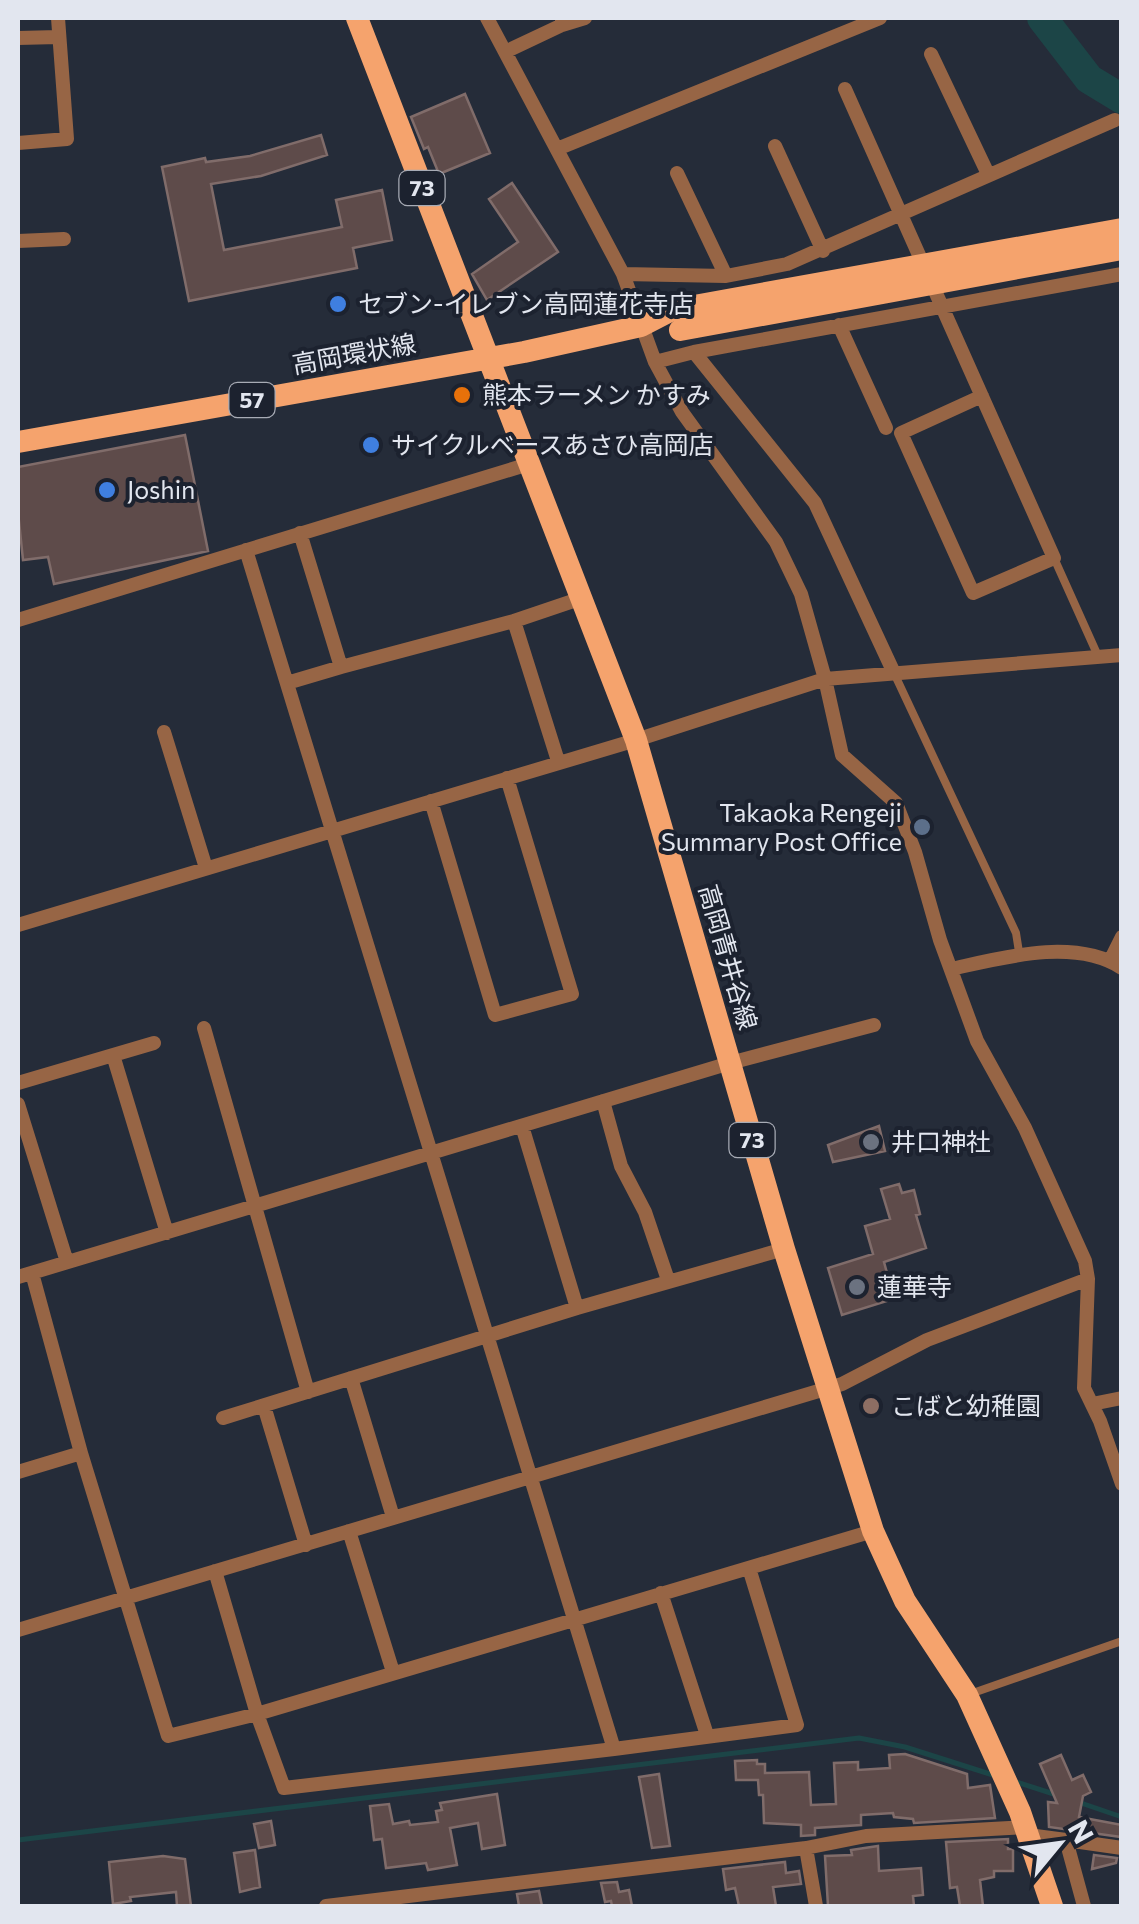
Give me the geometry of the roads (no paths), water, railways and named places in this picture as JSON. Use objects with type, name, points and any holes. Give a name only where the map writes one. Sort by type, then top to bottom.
[{"type":"main road","name":"高岡青井谷線","points":[[357,18],[636,740],[784,1250],[874,1531],[906,1600],[968,1694],[1027,1831],[1052,1906]]},
{"type":"main road","name":"高岡環状線","points":[[676,320],[1122,229]]},
{"type":"main road","name":"高岡環状線","points":[[18,442],[487,358],[640,326],[1122,250]]},
{"type":"street","points":[[18,144],[66,139],[58,18]]},
{"type":"street","points":[[487,18],[623,274],[655,362],[682,412],[776,542],[801,594],[842,755],[896,803],[916,852],[977,1041],[1025,1128],[1047,1184],[1074,1233],[1088,1279],[1084,1388],[1122,1484]]},
{"type":"street","points":[[505,52],[562,21],[585,18]]},
{"type":"street","points":[[557,149],[880,18]]},
{"type":"street","points":[[18,38],[58,37]]},
{"type":"street","points":[[931,54],[988,174]]},
{"type":"street","points":[[845,89],[942,306],[982,396],[1054,558],[973,593],[901,433],[982,396]]},
{"type":"street","points":[[623,274],[726,276],[788,264],[1114,120]]},
{"type":"street","points":[[775,146],[823,251]]},
{"type":"street","points":[[677,174],[726,276]]},
{"type":"street","points":[[18,240],[64,239]]},
{"type":"street","points":[[655,362],[1122,274]]},
{"type":"street","points":[[839,325],[886,428]]},
{"type":"street","points":[[694,352],[815,502],[894,673]]},
{"type":"street","points":[[18,620],[532,463]]},
{"type":"street","points":[[300,533],[340,667]]},
{"type":"street","points":[[246,550],[614,1748]]},
{"type":"street","points":[[287,683],[514,621],[582,598]]},
{"type":"street","points":[[514,621],[558,762]]},
{"type":"street","points":[[18,925],[636,740],[825,679],[1122,655]]},
{"type":"street","points":[[164,732],[206,868]]},
{"type":"street","points":[[430,801],[494,1014],[572,994],[507,778]]},
{"type":"street","points":[[951,969],[1019,952],[1058,952],[1116,964],[1122,937]]},
{"type":"street","points":[[874,1025],[604,1101],[25,1275],[168,1736],[257,1714],[874,1531]]},
{"type":"street","points":[[204,1028],[308,1392]]},
{"type":"street","points":[[18,1083],[154,1043]]},
{"type":"street","points":[[112,1055],[167,1233]]},
{"type":"street","points":[[604,1101],[621,1166],[645,1212],[668,1280]]},
{"type":"street","points":[[18,1104],[67,1262]]},
{"type":"street","points":[[522,1126],[577,1308]]},
{"type":"street","points":[[223,1418],[668,1280],[784,1250]]},
{"type":"street","points":[[18,1630],[828,1388],[927,1340],[1088,1279]]},
{"type":"street","points":[[350,1378],[393,1518]]},
{"type":"street","points":[[1092,1404],[1122,1398]]},
{"type":"street","points":[[264,1406],[306,1545]]},
{"type":"street","points":[[18,1472],[81,1453]]},
{"type":"street","points":[[349,1531],[394,1672]]},
{"type":"street","points":[[214,1570],[257,1714],[284,1788],[797,1725],[749,1568]]},
{"type":"street","points":[[661,1593],[707,1735]]},
{"type":"street","points":[[326,1906],[806,1848],[866,1836],[1027,1831],[1122,1848]]},
{"type":"street","points":[[1066,1840],[1084,1906]]},
{"type":"street","points":[[806,1848],[816,1906]]},
{"type":"lane","points":[[1054,558],[1098,656]]},
{"type":"lane","points":[[894,673],[1016,933],[1019,952]]},
{"type":"lane","points":[[968,1694],[1122,1641]]},
{"type":"waterway","points":[[1042,18],[1089,79],[1122,99]]},
{"type":"waterway","points":[[18,1840],[859,1738],[905,1747],[993,1775]]},
{"type":"waterway","points":[[1013,1781],[1060,1796]]},
{"type":"waterway","points":[[1075,1801],[1122,1817]]},
{"type":"place","name":"セブン-イレブン高岡蓮花寺店","points":[[338,304]]},
{"type":"place","name":"熊本ラーメン かすみ","points":[[462,395]]},
{"type":"place","name":"サイクルベースあさひ高岡店","points":[[371,445]]},
{"type":"place","name":"Joshin","points":[[107,490]]},
{"type":"place","name":"Takaoka Rengeji Summary Post Office","points":[[922,827]]},
{"type":"place","name":"井口神社","points":[[871,1142]]},
{"type":"place","name":"蓮華寺","points":[[857,1287]]},
{"type":"place","name":"こばと幼稚園","points":[[871,1406]]}]
